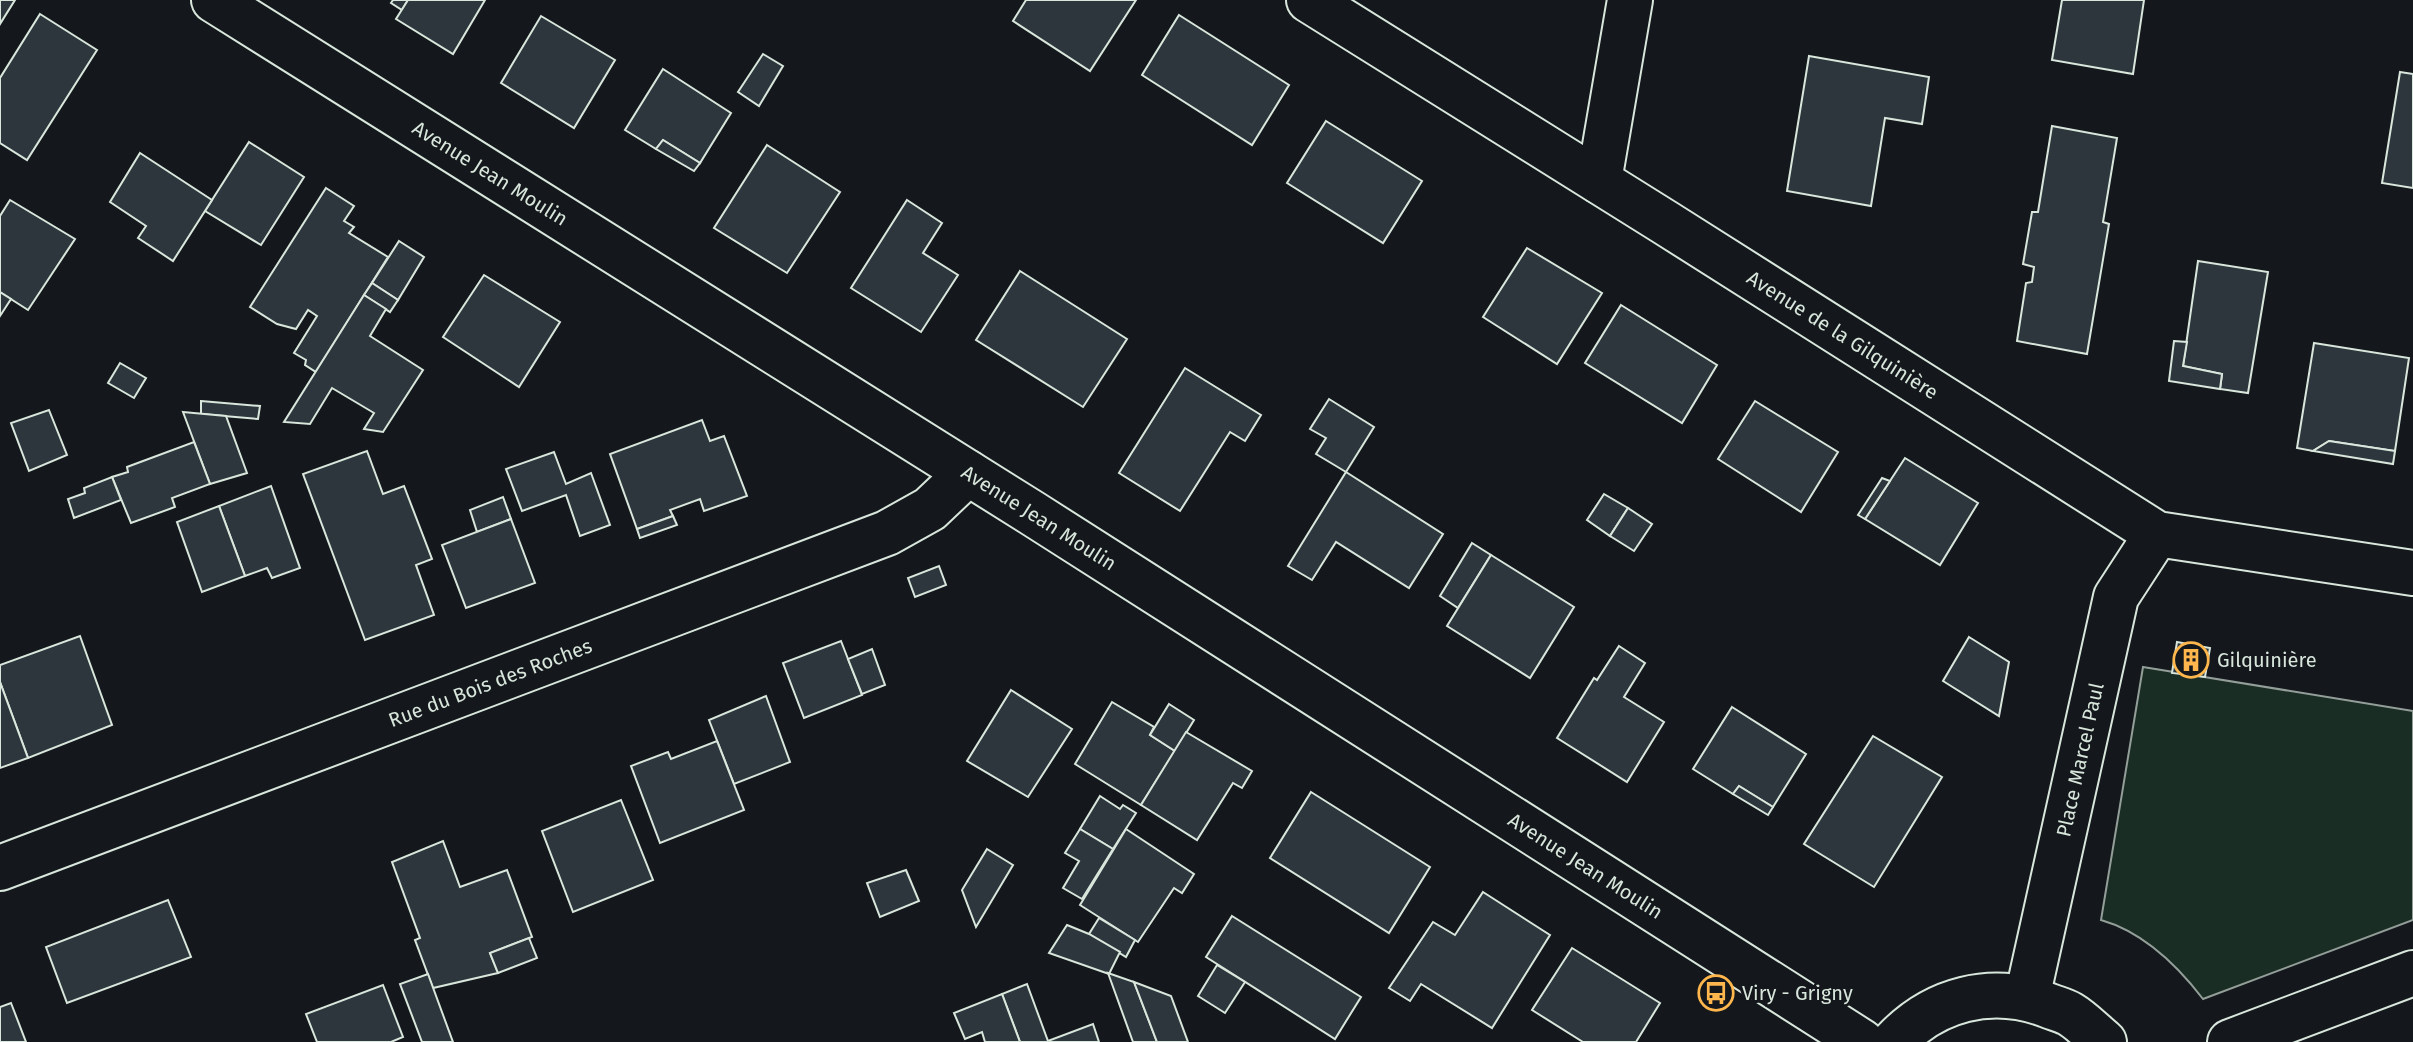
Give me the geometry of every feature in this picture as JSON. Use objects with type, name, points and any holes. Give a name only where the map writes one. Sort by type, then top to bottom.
[{"type":"street","name":"Avenue Jean Moulin","points":[[214,0],[968,473],[1862,1042]]},
{"type":"street","name":"Avenue de la Gilquinière","points":[[1309,0],[2157,534],[2413,573]]},
{"type":"street","points":[[1599,181],[1630,0]]},
{"type":"street","name":"Rue du Bois des Roches","points":[[0,868],[887,533],[930,509],[968,473]]},
{"type":"street","name":"Place Marcel Paul","points":[[2027,998],[2116,597],[2157,534]]},
{"type":"street","points":[[2230,1042],[2413,973]]},
{"type":"street","points":[[1894,1042],[1910,1025],[1946,1004],[1986,994],[2027,998],[2070,1014],[2104,1042]]},
{"type":"green space","points":[[2143,667],[2413,711],[2413,920],[2203,999],[2158,951],[2131,933],[2101,920]]},
{"type":"building","points":[[0,0],[15,0],[0,24]]},
{"type":"building","points":[[393,0],[408,0],[402,10],[391,3]]},
{"type":"building","points":[[408,0],[485,0],[453,54],[396,19]]},
{"type":"building","points":[[1026,0],[1136,0],[1090,71],[1013,21]]},
{"type":"building","points":[[2062,0],[2144,0],[2133,74],[2052,60]]},
{"type":"building","points":[[40,14],[97,50],[27,160],[0,143],[0,78]]},
{"type":"building","points":[[1179,15],[1289,85],[1252,145],[1142,75]]},
{"type":"building","points":[[541,16],[615,60],[574,128],[501,83]]},
{"type":"building","points":[[763,54],[783,66],[759,106],[738,92]]},
{"type":"building","points":[[1809,56],[1929,77],[1922,124],[1885,118],[1871,206],[1787,191]]},
{"type":"building","points":[[663,69],[731,113],[700,163],[663,140],[656,149],[625,130]]},
{"type":"building","points":[[2400,72],[2413,74],[2413,188],[2382,183]]},
{"type":"building","points":[[1326,121],[1422,181],[1383,243],[1287,183]]},
{"type":"building","points":[[2052,126],[2117,138],[2103,222],[2109,224],[2087,354],[2017,341],[2026,283],[2032,282],[2034,267],[2023,264],[2032,212],[2038,212]]},
{"type":"building","points":[[663,140],[700,163],[694,171],[656,149]]},
{"type":"building","points":[[249,142],[304,177],[261,245],[205,211]]},
{"type":"building","points":[[767,145],[840,192],[787,273],[714,228]]},
{"type":"building","points":[[140,153],[212,200],[173,261],[138,238],[146,226],[110,202]]},
{"type":"building","points":[[326,188],[354,206],[344,221],[354,227],[349,233],[388,257],[316,372],[305,365],[306,360],[294,353],[317,316],[308,310],[296,329],[277,324],[250,307]]},
{"type":"building","points":[[10,200],[75,239],[28,310],[0,292],[0,216]]},
{"type":"building","points":[[907,200],[942,223],[923,253],[958,275],[921,332],[851,288]]},
{"type":"building","points":[[399,241],[424,257],[398,300],[372,283]]},
{"type":"building","points":[[1527,248],[1602,293],[1557,364],[1483,317]]},
{"type":"building","points":[[2198,261],[2268,272],[2248,393],[2220,389],[2222,374],[2183,366]]},
{"type":"building","points":[[1020,271],[1127,339],[1083,407],[976,340]]},
{"type":"building","points":[[484,275],[560,322],[519,387],[443,337]]},
{"type":"building","points":[[372,283],[398,300],[390,312],[364,295]]},
{"type":"building","points":[[0,292],[11,299],[0,316]]},
{"type":"building","points":[[364,295],[386,309],[370,336],[423,370],[383,432],[364,429],[374,413],[332,388],[310,424],[284,422]]},
{"type":"building","points":[[1621,305],[1717,365],[1682,423],[1585,363]]},
{"type":"building","points":[[2174,341],[2187,342],[2183,366],[2222,374],[2220,389],[2169,381]]},
{"type":"building","points":[[2314,343],[2409,358],[2395,451],[2329,441],[2313,451],[2297,448]]},
{"type":"building","points":[[120,363],[146,378],[134,398],[108,383]]},
{"type":"building","points":[[1185,368],[1261,415],[1245,441],[1230,432],[1180,511],[1119,473]]},
{"type":"building","points":[[1329,399],[1374,427],[1346,472],[1316,454],[1326,438],[1310,429]]},
{"type":"building","points":[[201,401],[260,406],[258,419],[201,414]]},
{"type":"building","points":[[1755,401],[1838,452],[1801,512],[1718,459]]},
{"type":"building","points":[[49,410],[67,455],[29,471],[11,423]]},
{"type":"building","points":[[183,412],[226,416],[247,473],[210,484]]},
{"type":"building","points":[[702,420],[710,441],[724,436],[747,496],[704,511],[700,499],[670,510],[673,516],[637,529],[610,454]]},
{"type":"building","points":[[2329,441],[2395,451],[2393,464],[2313,451]]},
{"type":"building","points":[[194,442],[210,484],[172,498],[175,507],[131,523],[112,477],[128,472],[127,467]]},
{"type":"building","points":[[367,451],[383,494],[404,486],[432,559],[416,565],[434,615],[365,640],[303,474]]},
{"type":"building","points":[[554,452],[566,484],[591,473],[610,525],[580,536],[566,495],[522,511],[506,469]]},
{"type":"building","points":[[1905,458],[1978,503],[1940,565],[1865,519]]},
{"type":"building","points":[[1346,472],[1443,534],[1409,588],[1336,542],[1312,580],[1288,566]]},
{"type":"building","points":[[112,477],[121,500],[74,518],[68,499],[85,493],[84,488]]},
{"type":"building","points":[[1882,478],[1890,481],[1865,519],[1858,515]]},
{"type":"building","points":[[271,486],[300,568],[272,578],[267,568],[245,576],[219,506]]},
{"type":"building","points":[[1604,494],[1628,508],[1610,536],[1587,520]]},
{"type":"building","points":[[503,497],[511,519],[477,532],[470,510]]},
{"type":"building","points":[[219,506],[245,576],[202,592],[177,522]]},
{"type":"building","points":[[1628,508],[1652,524],[1634,551],[1610,536]]},
{"type":"building","points":[[673,516],[677,525],[640,538],[637,529]]},
{"type":"building","points":[[511,519],[535,583],[466,608],[442,545]]},
{"type":"building","points":[[1472,543],[1491,555],[1458,608],[1440,596]]},
{"type":"building","points":[[1491,555],[1574,607],[1530,678],[1447,626]]},
{"type":"building","points":[[939,566],[946,585],[915,597],[908,578]]},
{"type":"building","points":[[80,636],[112,725],[28,758],[0,682],[0,665]]},
{"type":"building","points":[[1969,637],[2009,662],[1999,716],[1943,681]]},
{"type":"building","points":[[841,641],[862,695],[804,718],[783,663]]},
{"type":"building","name":"Gilquinière","points":[[2177,642],[2210,648],[2205,677],[2172,673]]},
{"type":"building","points":[[1619,646],[1645,663],[1624,697],[1664,722],[1627,782],[1557,738],[1594,678],[1597,680]]},
{"type":"building","points":[[872,649],[885,685],[862,694],[848,659]]},
{"type":"building","points":[[0,682],[28,758],[0,768]]},
{"type":"building","points":[[1011,690],[1072,729],[1028,797],[967,761]]},
{"type":"building","points":[[766,696],[790,762],[734,784],[709,720]]},
{"type":"building","points":[[1112,702],[1154,727],[1150,735],[1175,751],[1141,805],[1075,764]]},
{"type":"building","points":[[1169,704],[1194,720],[1175,751],[1150,735]]},
{"type":"building","points":[[1732,707],[1806,754],[1773,807],[1739,786],[1733,794],[1693,769]]},
{"type":"building","points":[[1186,732],[1252,771],[1242,788],[1233,783],[1197,840],[1141,805]]},
{"type":"building","points":[[1873,736],[1942,777],[1874,887],[1804,844]]},
{"type":"building","points":[[717,741],[744,810],[660,843],[631,766],[668,752],[671,759]]},
{"type":"building","points":[[1739,786],[1773,807],[1768,815],[1733,794]]},
{"type":"building","points":[[1311,792],[1430,867],[1389,933],[1270,858]]},
{"type":"building","points":[[1100,796],[1120,809],[1123,805],[1136,813],[1113,849],[1080,829]]},
{"type":"building","points":[[621,800],[653,880],[573,912],[542,831]]},
{"type":"building","points":[[1080,829],[1113,849],[1082,899],[1063,888],[1079,861],[1065,853]]},
{"type":"building","points":[[1126,829],[1194,874],[1182,893],[1174,888],[1138,942],[1080,905]]},
{"type":"building","points":[[443,841],[460,887],[507,870],[532,937],[490,953],[498,973],[433,988],[415,940],[420,938],[392,862]]},
{"type":"building","points":[[987,849],[1013,865],[976,927],[962,890]]},
{"type":"building","points":[[906,870],[919,901],[880,917],[867,883]]},
{"type":"building","points":[[1483,892],[1550,935],[1492,1028],[1421,984],[1410,1001],[1389,988],[1433,922],[1455,935]]},
{"type":"building","points":[[168,900],[191,957],[67,1003],[46,947]]},
{"type":"building","points":[[1232,916],[1361,997],[1335,1039],[1206,957]]},
{"type":"building","points":[[1099,918],[1135,940],[1126,957],[1089,934]]},
{"type":"building","points":[[1067,925],[1120,952],[1109,974],[1049,953]]},
{"type":"building","points":[[529,938],[537,958],[498,973],[490,953]]},
{"type":"building","points":[[1572,948],[1660,1003],[1636,1042],[1583,1042],[1532,1010]]},
{"type":"building","points":[[1217,965],[1245,982],[1225,1013],[1198,996]]},
{"type":"building","points":[[1108,973],[1134,982],[1157,1042],[1133,1042]]},
{"type":"building","points":[[428,974],[453,1042],[422,1042],[400,984]]},
{"type":"building","points":[[1134,982],[1171,996],[1188,1042],[1157,1042]]},
{"type":"building","points":[[1027,984],[1048,1041],[1093,1024],[1099,1042],[1020,1042],[1002,994]]},
{"type":"building","points":[[383,985],[403,1037],[391,1042],[317,1042],[306,1014]]},
{"type":"building","points":[[1002,994],[1020,1042],[985,1042],[982,1032],[965,1039],[954,1013]]},
{"type":"building","points":[[11,1003],[26,1042],[0,1042],[0,1007]]},
{"type":"place","name":"Gilquinière","points":[[2191,660]]},
{"type":"place","name":"Viry - Grigny","points":[[1716,993]]}]
